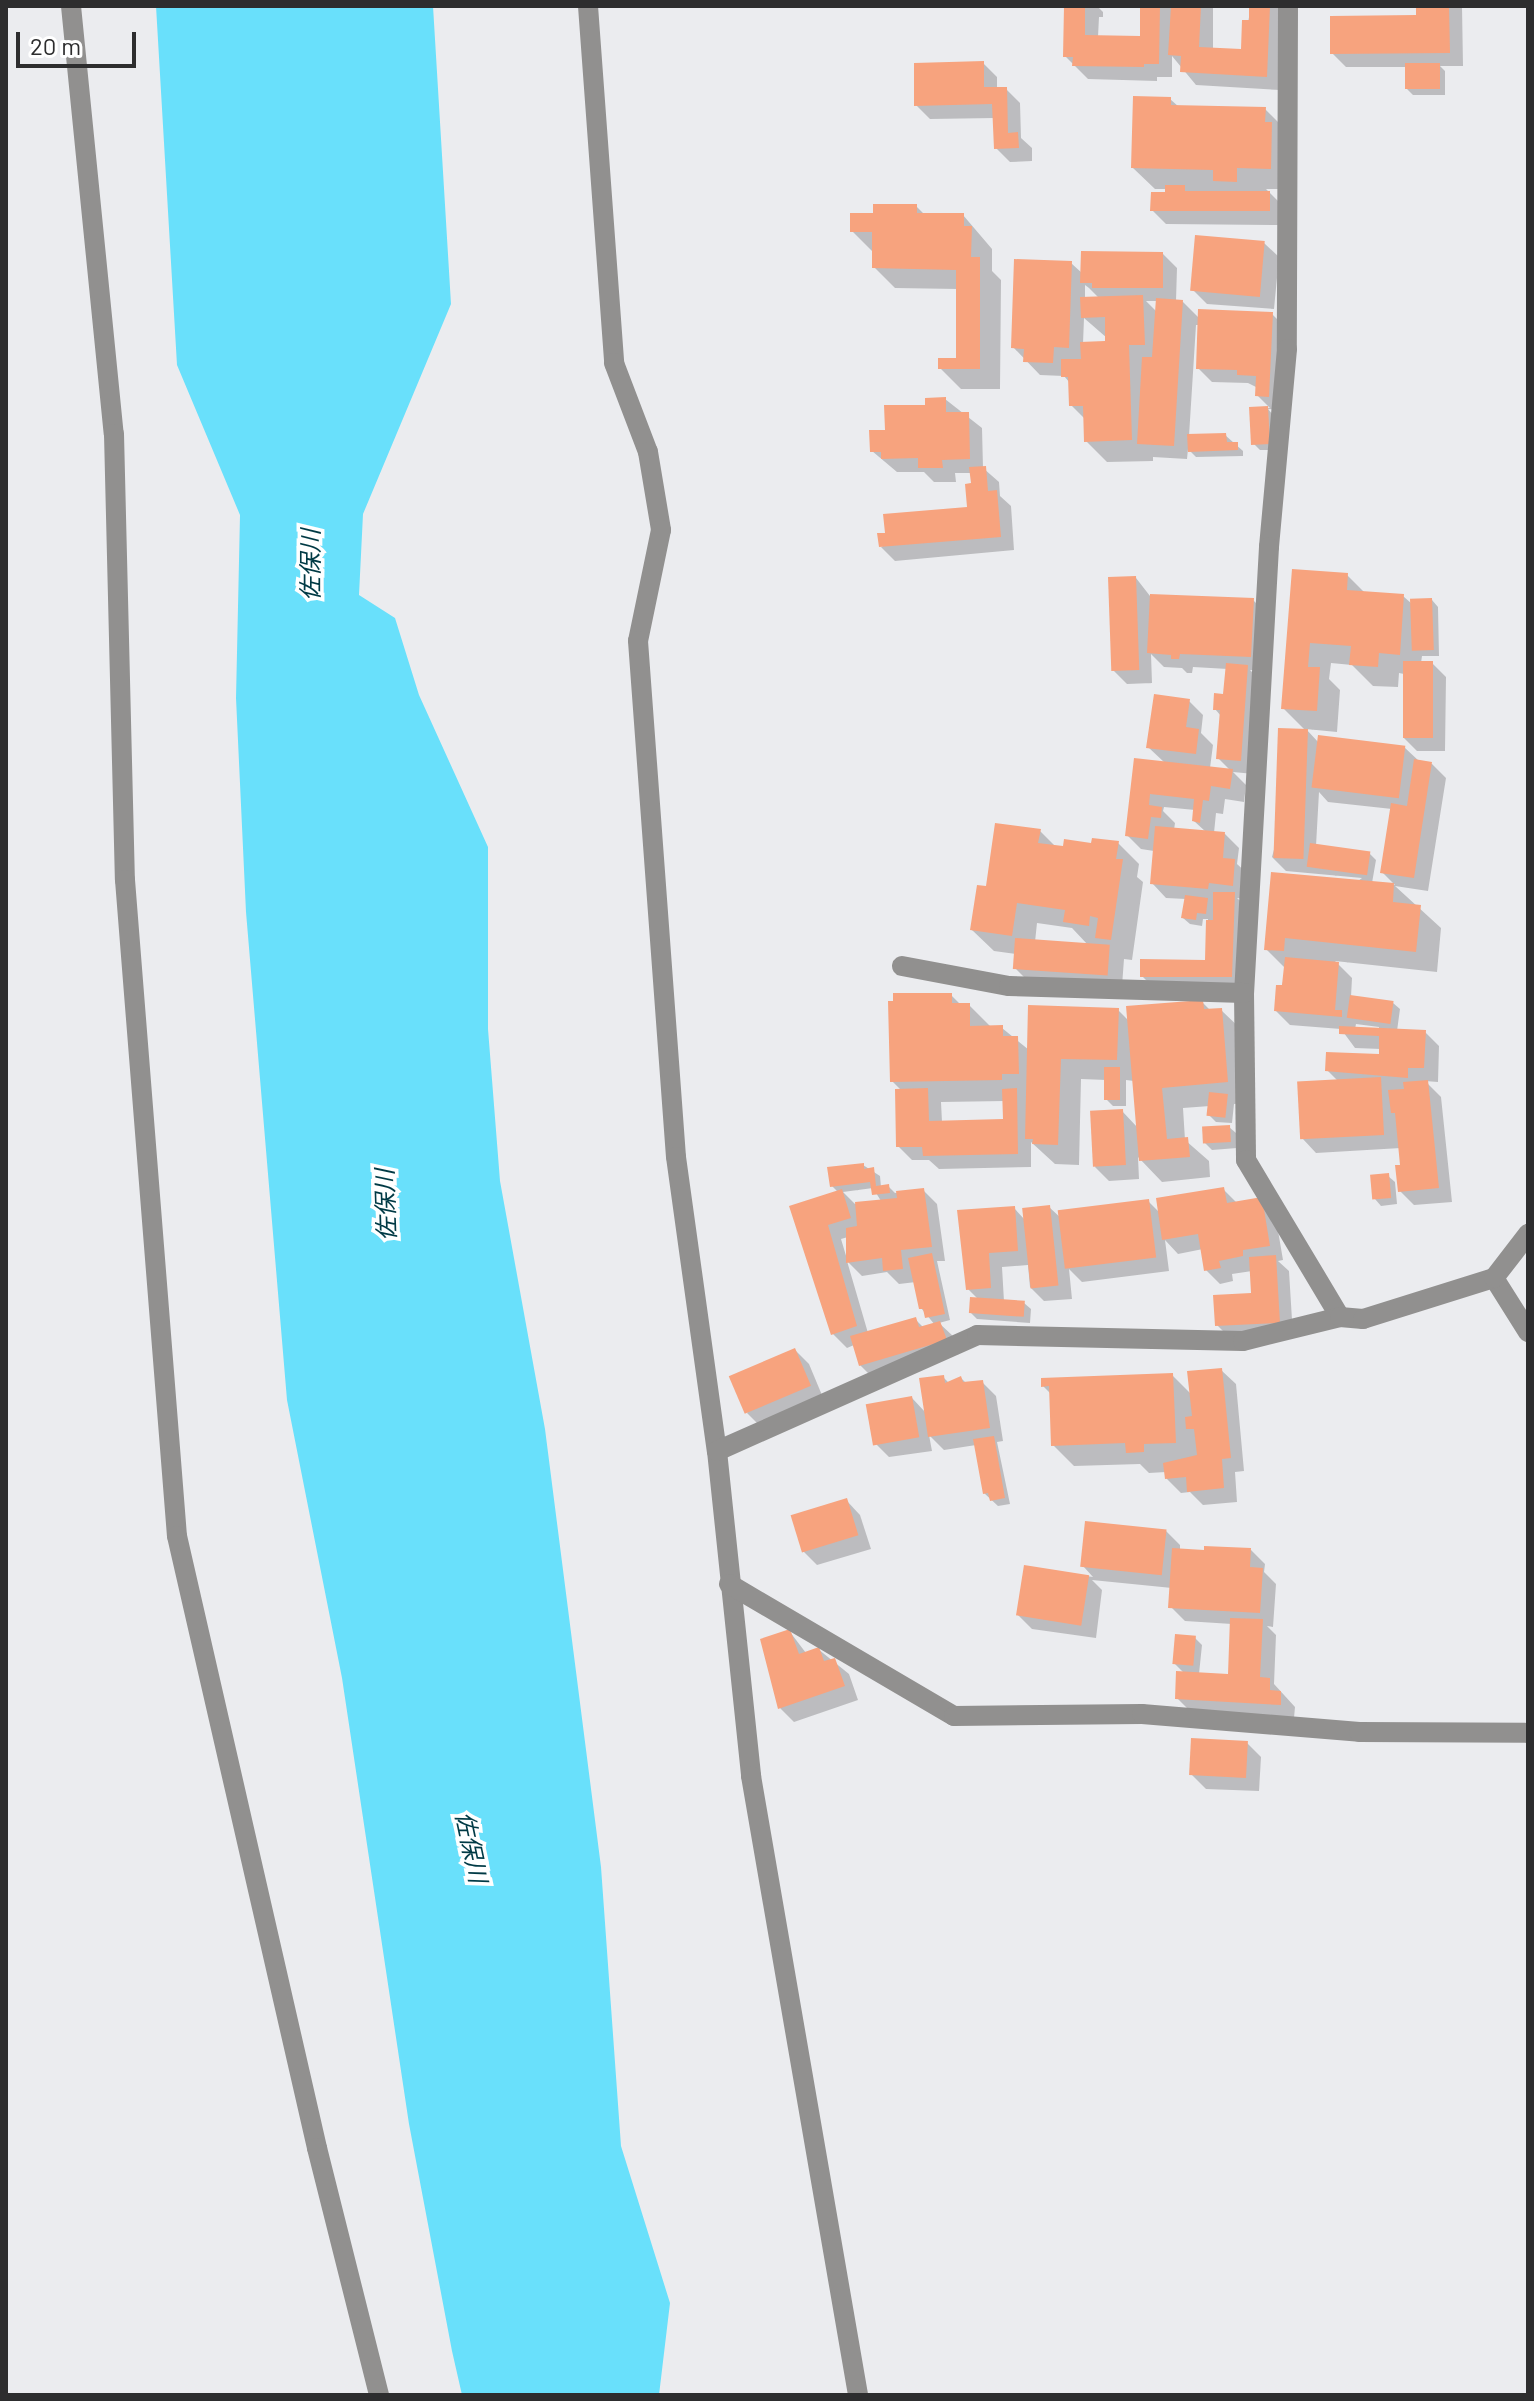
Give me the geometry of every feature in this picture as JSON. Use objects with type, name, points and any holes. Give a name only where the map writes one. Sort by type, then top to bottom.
[{"type":"street","points":[[71,6],[114,434],[125,880],[177,1536],[317,2148],[379,2395]]},
{"type":"street","points":[[588,6],[614,363],[648,452],[661,530],[638,641],[676,1157],[717,1451],[751,1776],[858,2395]]},
{"type":"street","points":[[1288,6],[1287,349],[1269,547],[1244,993],[1246,1160],[1340,1317]]},
{"type":"street","points":[[902,966],[1009,986],[1244,993]]},
{"type":"street","points":[[717,1451],[977,1335],[1243,1341],[1340,1317],[1363,1319],[1494,1278],[1528,1234]]},
{"type":"street","points":[[1494,1278],[1528,1332]]},
{"type":"street","points":[[729,1584],[954,1716],[1142,1714],[1359,1732],[1528,1733]]},
{"type":"water","name":"佐保川","points":[[156,6],[433,6],[451,304],[363,514],[359,595],[395,618],[419,695],[488,847],[488,1029],[500,1181],[545,1429],[601,1867],[621,2146],[670,2303],[659,2395],[462,2395],[452,2351],[409,2124],[342,1678],[287,1400],[246,912],[236,698],[240,515],[177,365]]},
{"type":"building","points":[[1064,6],[1085,6],[1085,35],[1140,36],[1140,6],[1160,6],[1159,64],[1144,64],[1144,67],[1072,66],[1073,57],[1063,57]]},
{"type":"building","points":[[1171,6],[1201,6],[1199,47],[1241,49],[1242,20],[1249,20],[1249,6],[1270,6],[1267,77],[1180,72],[1181,56],[1168,55]]},
{"type":"building","points":[[1416,6],[1449,6],[1450,53],[1330,54],[1330,16],[1416,15]]},
{"type":"building","points":[[984,61],[984,87],[1007,87],[1008,133],[1018,132],[1019,148],[994,149],[992,104],[914,106],[914,63]]},
{"type":"building","points":[[1405,63],[1440,63],[1440,89],[1405,89]]},
{"type":"building","points":[[1133,96],[1171,97],[1171,105],[1266,107],[1265,122],[1272,122],[1271,169],[1237,168],[1237,182],[1213,181],[1213,170],[1131,168]]},
{"type":"building","points":[[1165,185],[1185,185],[1185,191],[1270,191],[1270,211],[1150,211],[1151,192],[1165,192]]},
{"type":"building","points":[[873,204],[917,204],[917,213],[964,213],[964,226],[972,226],[971,257],[980,257],[980,369],[938,369],[938,358],[956,358],[956,270],[872,268],[872,232],[850,232],[850,213],[873,213]]},
{"type":"building","points":[[1195,235],[1265,241],[1260,297],[1190,291]]},
{"type":"building","points":[[1081,251],[1163,252],[1163,288],[1092,288],[1092,283],[1080,283]]},
{"type":"building","points":[[1014,259],[1072,261],[1069,348],[1054,347],[1053,363],[1023,362],[1024,349],[1011,348]]},
{"type":"building","points":[[1143,295],[1145,345],[1129,345],[1132,440],[1084,442],[1083,406],[1069,406],[1068,377],[1061,377],[1061,359],[1081,359],[1080,342],[1105,341],[1105,317],[1081,318],[1080,297]]},
{"type":"building","points":[[1156,298],[1183,300],[1174,446],[1137,444],[1142,357],[1152,357]]},
{"type":"building","points":[[1198,309],[1273,312],[1269,397],[1255,396],[1256,376],[1237,375],[1237,370],[1196,369]]},
{"type":"building","points":[[946,397],[946,412],[969,412],[970,459],[942,460],[943,468],[918,468],[918,458],[881,459],[881,452],[870,452],[869,430],[885,430],[884,405],[925,405],[925,398]]},
{"type":"building","points":[[1268,406],[1270,444],[1251,445],[1249,407]]},
{"type":"building","points":[[1226,433],[1227,442],[1238,442],[1238,450],[1188,452],[1187,434]]},
{"type":"building","points":[[986,466],[988,491],[997,490],[1001,537],[879,547],[877,533],[885,533],[883,514],[967,507],[965,484],[971,483],[969,467]]},
{"type":"building","points":[[1292,569],[1348,573],[1347,590],[1404,594],[1400,655],[1379,653],[1378,667],[1349,665],[1351,646],[1310,643],[1308,667],[1320,667],[1317,711],[1281,709]]},
{"type":"building","points":[[1136,576],[1139,670],[1111,671],[1108,577]]},
{"type":"building","points":[[1150,594],[1254,598],[1251,657],[1180,654],[1179,659],[1171,659],[1171,655],[1147,653]]},
{"type":"building","points":[[1432,598],[1434,650],[1412,651],[1410,599]]},
{"type":"building","points":[[1403,661],[1433,661],[1433,738],[1403,738]]},
{"type":"building","points":[[1226,663],[1248,665],[1241,761],[1216,759],[1220,710],[1213,710],[1214,693],[1223,694]]},
{"type":"building","points":[[1154,694],[1190,699],[1186,727],[1199,729],[1196,754],[1146,748]]},
{"type":"building","points":[[1278,728],[1308,729],[1303,859],[1273,858]]},
{"type":"building","points":[[1318,735],[1405,746],[1399,798],[1312,788]]},
{"type":"building","points":[[1134,758],[1233,769],[1230,789],[1211,786],[1209,801],[1203,800],[1200,823],[1192,821],[1194,799],[1150,794],[1149,805],[1162,807],[1161,818],[1151,817],[1148,839],[1125,836]]},
{"type":"building","points":[[1414,759],[1432,762],[1414,878],[1380,873],[1391,803],[1407,806]]},
{"type":"building","points":[[995,823],[1041,829],[1038,843],[1063,846],[1064,839],[1091,843],[1092,838],[1119,841],[1116,859],[1123,859],[1111,940],[1095,938],[1098,918],[1090,916],[1089,926],[1063,922],[1065,910],[1017,903],[1012,936],[970,930],[977,885],[986,886]]},
{"type":"building","points":[[1155,826],[1225,832],[1223,858],[1235,859],[1233,886],[1209,883],[1208,889],[1150,884]]},
{"type":"building","points":[[1310,843],[1370,851],[1367,875],[1307,867]]},
{"type":"building","points":[[1271,872],[1394,883],[1393,902],[1421,905],[1416,952],[1285,938],[1284,951],[1264,950]]},
{"type":"building","points":[[1213,892],[1235,892],[1232,977],[1140,977],[1140,959],[1205,960],[1206,920],[1213,920]]},
{"type":"building","points":[[1185,895],[1208,898],[1206,914],[1197,913],[1196,920],[1181,918]]},
{"type":"building","points":[[1015,938],[1110,945],[1108,976],[1013,969]]},
{"type":"building","points":[[1285,957],[1339,962],[1335,1010],[1342,1010],[1342,1017],[1274,1011],[1276,985],[1282,985]]},
{"type":"building","points":[[893,993],[952,993],[952,1003],[970,1003],[970,1026],[1003,1025],[1003,1036],[1018,1036],[1019,1074],[1002,1074],[1002,1080],[890,1082],[888,1001],[893,1001]]},
{"type":"building","points":[[1350,995],[1394,1001],[1390,1024],[1347,1018]]},
{"type":"building","points":[[1203,1000],[1204,1009],[1222,1008],[1228,1082],[1162,1088],[1167,1139],[1188,1137],[1190,1157],[1139,1161],[1126,1006]]},
{"type":"building","points":[[1028,1005],[1119,1008],[1117,1060],[1061,1059],[1058,1145],[1032,1144],[1033,1139],[1025,1139]]},
{"type":"building","points":[[1339,1026],[1426,1030],[1424,1068],[1408,1068],[1408,1078],[1325,1071],[1326,1052],[1379,1054],[1379,1036],[1339,1034]]},
{"type":"building","points":[[1104,1067],[1120,1067],[1120,1100],[1104,1100]]},
{"type":"building","points":[[1381,1077],[1384,1135],[1300,1139],[1297,1081]]},
{"type":"building","points":[[1428,1080],[1439,1188],[1398,1192],[1395,1165],[1400,1165],[1395,1113],[1391,1113],[1388,1090],[1404,1089],[1403,1082]]},
{"type":"building","points":[[928,1088],[929,1121],[1003,1119],[1002,1089],[1017,1088],[1018,1154],[923,1156],[922,1147],[896,1147],[895,1089]]},
{"type":"building","points":[[1209,1092],[1228,1094],[1225,1118],[1206,1116]]},
{"type":"building","points":[[1123,1109],[1126,1165],[1093,1167],[1090,1111]]},
{"type":"building","points":[[1230,1125],[1231,1142],[1203,1143],[1202,1126]]},
{"type":"building","points":[[864,1163],[864,1169],[874,1167],[876,1186],[889,1184],[890,1193],[872,1195],[870,1182],[830,1187],[827,1167]]},
{"type":"building","points":[[1389,1173],[1391,1198],[1372,1200],[1370,1175]]},
{"type":"building","points":[[1224,1187],[1227,1203],[1262,1197],[1270,1246],[1243,1250],[1243,1256],[1219,1261],[1221,1268],[1204,1271],[1198,1234],[1162,1240],[1156,1198]]},
{"type":"building","points":[[924,1188],[932,1247],[901,1250],[903,1269],[883,1271],[882,1258],[846,1263],[846,1228],[857,1226],[855,1202],[897,1198],[896,1191]]},
{"type":"building","points":[[842,1189],[851,1218],[828,1225],[857,1326],[831,1335],[789,1206]]},
{"type":"building","points":[[1149,1199],[1156,1258],[1065,1269],[1058,1210]]},
{"type":"building","points":[[1050,1205],[1058,1286],[1031,1288],[1022,1208]]},
{"type":"building","points":[[1015,1206],[1018,1251],[989,1253],[991,1288],[966,1290],[957,1210]]},
{"type":"building","points":[[932,1253],[945,1314],[925,1318],[923,1309],[919,1309],[908,1258]]},
{"type":"building","points":[[1276,1255],[1280,1323],[1215,1326],[1213,1295],[1251,1293],[1249,1257]]},
{"type":"building","points":[[970,1297],[1025,1301],[1024,1317],[969,1313]]},
{"type":"building","points":[[916,1317],[919,1327],[940,1321],[947,1340],[859,1366],[850,1336]]},
{"type":"building","points":[[795,1348],[811,1386],[745,1414],[729,1376]]},
{"type":"building","points":[[1222,1368],[1231,1458],[1222,1459],[1224,1488],[1187,1492],[1186,1477],[1165,1479],[1163,1463],[1197,1455],[1194,1429],[1186,1429],[1185,1417],[1192,1416],[1187,1371]]},
{"type":"building","points":[[1173,1373],[1176,1443],[1144,1444],[1144,1452],[1126,1453],[1125,1443],[1051,1446],[1049,1386],[1041,1387],[1041,1378]]},
{"type":"building","points":[[944,1375],[945,1383],[961,1376],[963,1382],[983,1380],[990,1428],[928,1437],[919,1378]]},
{"type":"building","points":[[912,1396],[919,1437],[873,1446],[866,1404]]},
{"type":"building","points":[[994,1436],[1005,1498],[990,1501],[988,1493],[983,1494],[973,1439]]},
{"type":"building","points":[[847,1498],[858,1535],[802,1553],[791,1515]]},
{"type":"building","points":[[1085,1521],[1167,1530],[1162,1575],[1080,1567]]},
{"type":"building","points":[[1204,1546],[1251,1548],[1250,1567],[1263,1568],[1260,1613],[1168,1608],[1172,1548],[1204,1550]]},
{"type":"building","points":[[1024,1565],[1089,1575],[1081,1626],[1016,1615]]},
{"type":"building","points":[[1230,1618],[1263,1619],[1260,1677],[1270,1678],[1270,1690],[1281,1691],[1281,1705],[1175,1699],[1176,1671],[1228,1674]]},
{"type":"building","points":[[790,1629],[799,1654],[819,1647],[824,1661],[835,1658],[845,1686],[778,1709],[760,1639]]},
{"type":"building","points":[[1175,1634],[1196,1636],[1193,1666],[1172,1664]]},
{"type":"building","points":[[1191,1738],[1248,1741],[1246,1778],[1189,1775]]}]
